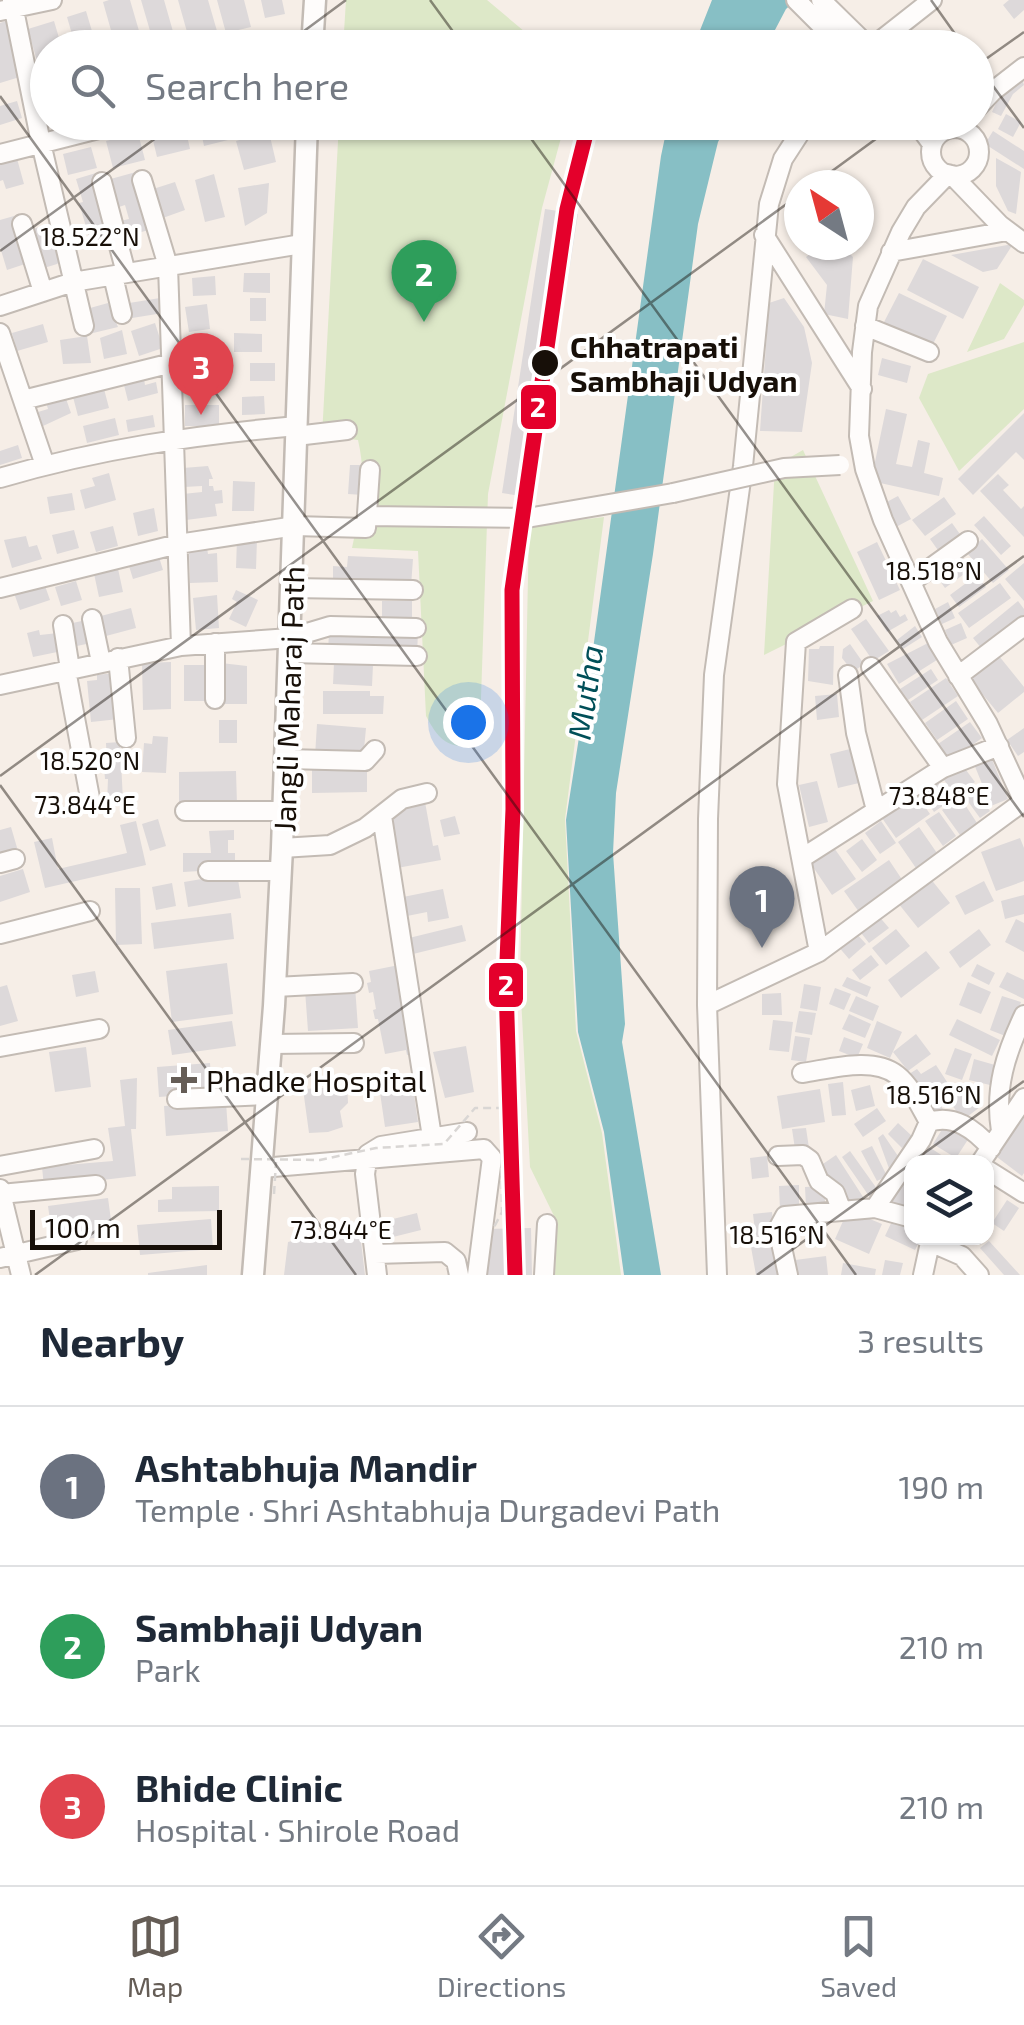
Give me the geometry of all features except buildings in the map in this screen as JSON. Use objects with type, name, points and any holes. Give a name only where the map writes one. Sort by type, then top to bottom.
[{"type":"main road","points":[[313,30],[315,0]]},
{"type":"main road","name":"Jangli Maharaj Path","points":[[253,1275],[269,1164],[268,1096],[284,812],[307,140]]},
{"type":"street","points":[[30,97],[8,6],[52,0]]},
{"type":"street","points":[[796,0],[826,30]]},
{"type":"street","points":[[821,0],[852,30]]},
{"type":"street","points":[[893,30],[932,0]]},
{"type":"street","points":[[994,92],[1024,67]]},
{"type":"street","points":[[40,140],[84,326]]},
{"type":"street","points":[[0,154],[53,140]]},
{"type":"street","points":[[717,1275],[707,1005],[714,676],[742,466],[764,235],[774,180],[795,140]]},
{"type":"street","points":[[926,140],[940,170],[1024,243]]},
{"type":"street","points":[[707,1005],[820,952],[1024,802],[883,520],[859,436],[868,306],[916,207],[937,140]]},
{"type":"street","points":[[976,140],[976,163],[992,216]]},
{"type":"street","points":[[916,207],[950,175],[966,173],[976,163]]},
{"type":"street","points":[[142,180],[168,266],[181,646]]},
{"type":"street","points":[[102,182],[120,274],[122,314]]},
{"type":"street","points":[[22,224],[43,292]]},
{"type":"street","points":[[891,252],[1007,232]]},
{"type":"street","points":[[764,235],[862,389]]},
{"type":"street","points":[[0,306],[74,282],[302,244]]},
{"type":"street","points":[[865,326],[930,352]]},
{"type":"street","points":[[0,333],[45,465]]},
{"type":"street","points":[[23,400],[172,363]]},
{"type":"street","points":[[0,478],[176,438],[347,430]]},
{"type":"street","points":[[367,516],[527,518],[673,494],[784,468],[840,466]]},
{"type":"street","points":[[0,588],[178,544],[295,526],[366,528],[370,470]]},
{"type":"street","points":[[911,582],[968,541]]},
{"type":"street","points":[[292,588],[413,590]]},
{"type":"street","points":[[820,952],[787,784],[796,642],[852,610]]},
{"type":"street","points":[[92,619],[126,738]]},
{"type":"street","points":[[63,626],[90,798]]},
{"type":"street","points":[[290,651],[330,626],[416,628]]},
{"type":"street","points":[[958,676],[1024,626]]},
{"type":"street","points":[[215,643],[215,699]]},
{"type":"street","points":[[67,650],[105,655],[215,643],[374,665]]},
{"type":"street","points":[[290,651],[417,656]]},
{"type":"street","points":[[0,685],[68,670],[105,655]]},
{"type":"street","points":[[871,667],[943,768]]},
{"type":"street","points":[[848,675],[856,733],[876,810]]},
{"type":"street","points":[[802,858],[943,768],[999,746]]},
{"type":"street","points":[[286,759],[365,761],[375,750]]},
{"type":"street","points":[[282,848],[330,845],[365,828],[402,798],[427,793]]},
{"type":"street","points":[[185,811],[284,812]]},
{"type":"street","points":[[382,816],[432,1136]]},
{"type":"street","points":[[208,871],[281,870]]},
{"type":"street","points":[[0,934],[90,911]]},
{"type":"street","points":[[275,987],[353,983]]},
{"type":"street","points":[[1001,1131],[998,1088],[1006,1054],[1024,1015]]},
{"type":"street","points":[[0,1046],[98,1029]]},
{"type":"street","points":[[272,1044],[354,1043]]},
{"type":"street","points":[[802,1073],[865,1065],[886,1069],[908,1086],[929,1122]]},
{"type":"street","points":[[177,1099],[268,1096]]},
{"type":"street","points":[[986,1155],[1024,1098]]},
{"type":"street","points":[[929,1122],[950,1118],[974,1130],[986,1155]]},
{"type":"street","points":[[875,1208],[929,1122]]},
{"type":"street","points":[[377,1275],[373,1149],[468,1132]]},
{"type":"street","points":[[269,1164],[372,1159],[478,1147],[490,1153],[478,1275]]},
{"type":"street","points":[[0,1166],[94,1149]]},
{"type":"street","points":[[778,1156],[803,1155],[810,1160],[819,1181],[835,1193],[841,1209]]},
{"type":"street","points":[[994,1174],[1024,1193]]},
{"type":"street","points":[[21,1275],[8,1256],[0,1192],[96,1185]]},
{"type":"street","points":[[788,1275],[778,1229],[786,1216],[875,1208],[904,1216]]},
{"type":"street","points":[[544,1275],[547,1224]]},
{"type":"street","points":[[8,1256],[77,1240]]},
{"type":"street","points":[[922,1275],[929,1245]]},
{"type":"street","points":[[940,1245],[962,1256],[979,1275]]},
{"type":"street","points":[[375,1254],[445,1252],[456,1261],[459,1275]]},
{"type":"path","points":[[241,1159],[269,1164],[320,1160],[376,1148],[444,1144],[475,1108],[501,1108],[502,1212],[493,1229]]},
{"type":"path","points":[[269,1164],[274,1194]]},
{"type":"green space","points":[[346,0],[487,0],[523,30],[344,30]]},
{"type":"green space","points":[[338,140],[560,140],[542,208],[488,494],[480,727],[471,747],[443,740],[426,716],[418,551],[352,548],[362,481],[358,440],[322,436]]},
{"type":"green space","points":[[1000,283],[1024,300],[1024,305],[1004,339],[967,352]]},
{"type":"green space","points":[[1024,342],[1024,409],[959,471],[919,398],[928,374]]},
{"type":"green space","points":[[803,450],[873,601],[764,655],[775,466]]},
{"type":"green space","points":[[604,517],[565,819],[576,1031],[602,1133],[621,1275],[555,1275],[556,1220],[530,1167],[520,979],[529,526]]},
{"type":"water","points":[[712,0],[796,0],[786,9],[775,30],[700,30]]},
{"type":"water","points":[[664,140],[719,140],[698,224],[616,793],[613,853],[625,1024],[622,1042],[661,1275],[624,1275],[604,1132],[578,1032],[566,820]]},
{"type":"transit line","name":"2","points":[[515,1275],[506,986],[513,809],[512,590],[567,209],[584,140]]},
{"type":"place","name":"Sambhaji Udyan","points":[[424,322]]},
{"type":"place","name":"Chhatrapati Sambhaji Udyan","points":[[545,363]]},
{"type":"place","name":"Bhide Clinic","points":[[201,415]]},
{"type":"place","name":"Ashtabhuja Mandir","points":[[762,948]]},
{"type":"place","name":"Phadke Hospital","points":[[184,1080]]},
{"type":"water label","name":"Mutha","points":[[584,692]]}]
